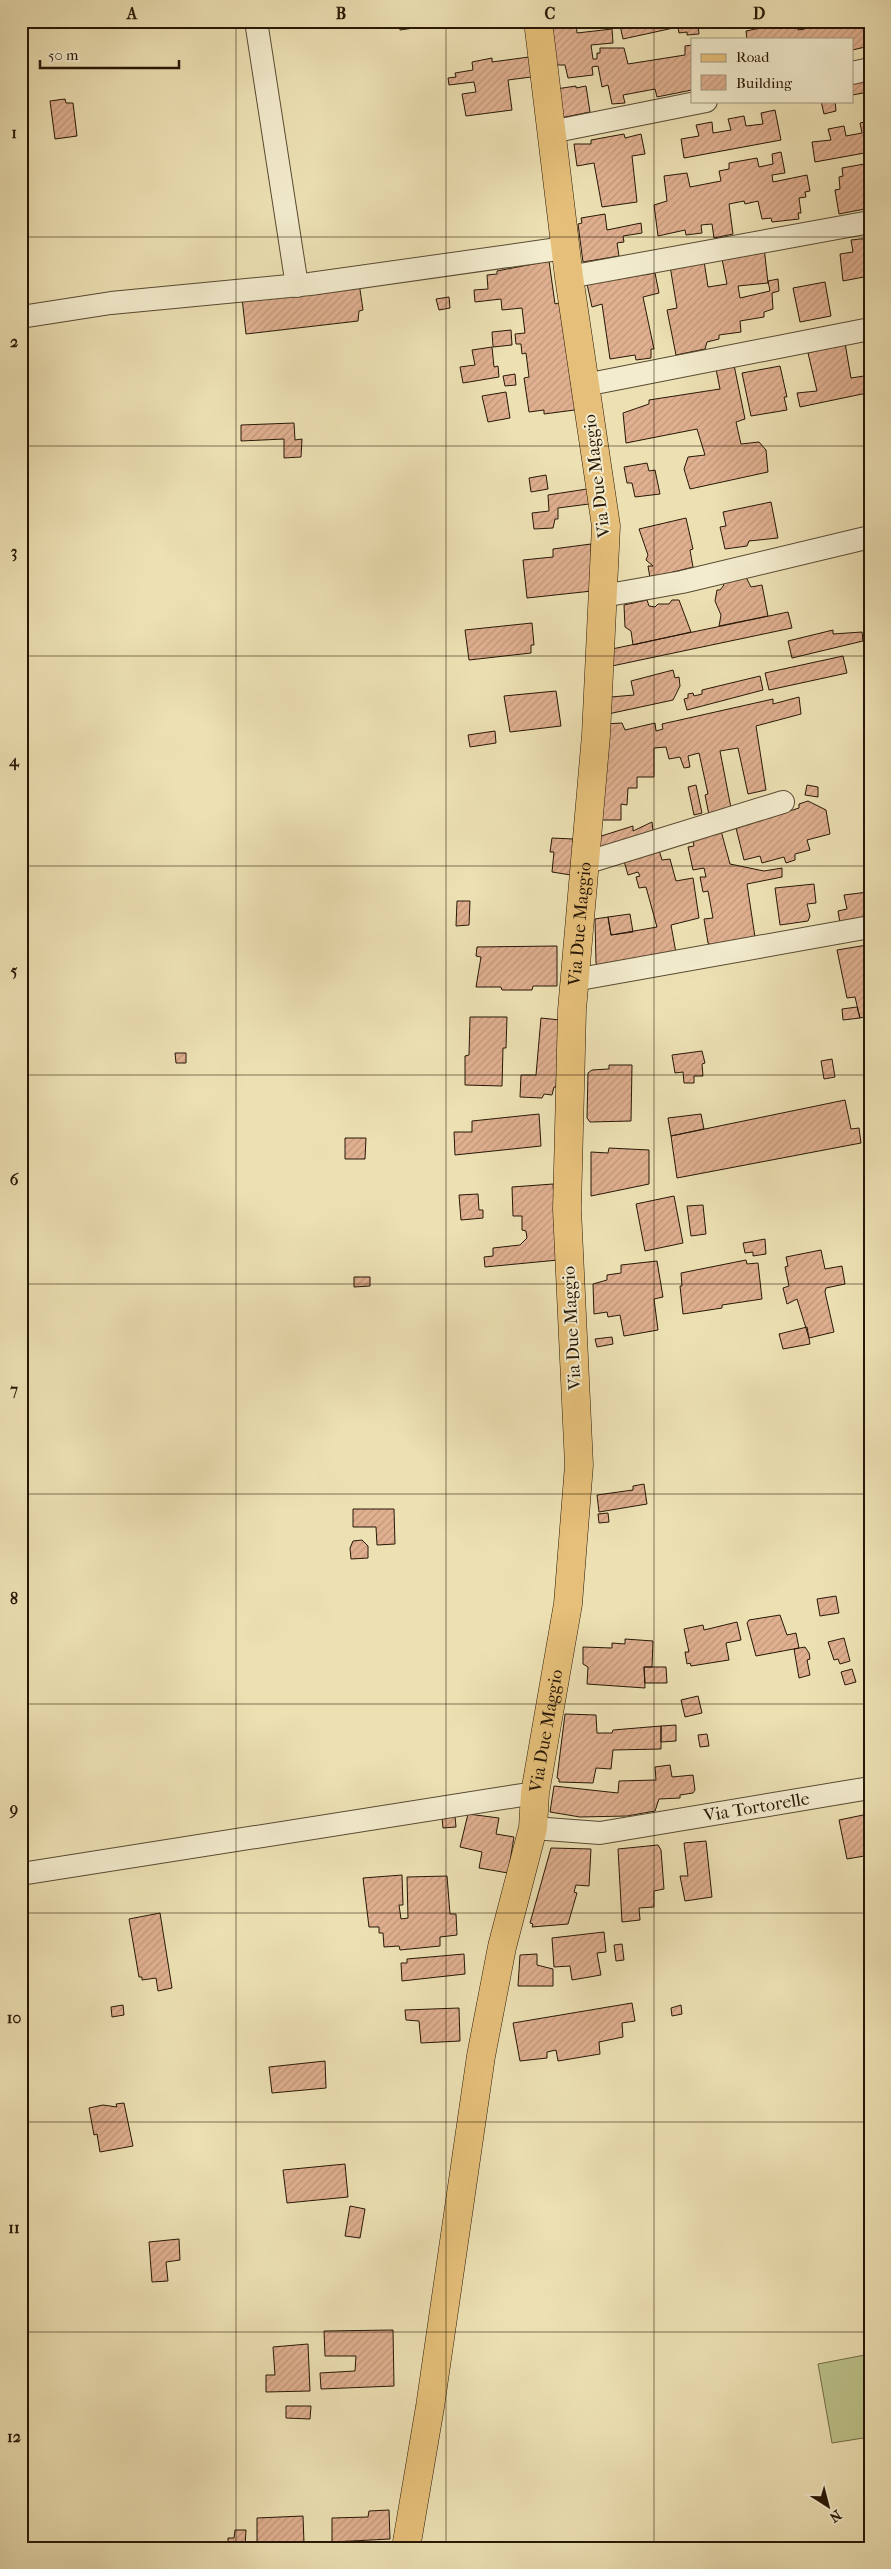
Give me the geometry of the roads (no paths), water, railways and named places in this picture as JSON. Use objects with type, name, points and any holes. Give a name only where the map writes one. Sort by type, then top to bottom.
[{"type":"main road","name":"Via Due Maggio","points":[[406,2548],[430,2407],[481,2056],[502,1947],[533,1828],[535,1793],[568,1604],[578,1465],[567,1209],[574,980],[596,735],[606,526],[565,248],[538,21]]},
{"type":"street","points":[[256,21],[297,286]]},
{"type":"street","points":[[854,73],[870,69]]},
{"type":"street","points":[[551,132],[701,102]]},
{"type":"street","points":[[569,277],[870,222]]},
{"type":"street","points":[[21,317],[111,303],[297,286],[565,248]]},
{"type":"street","points":[[585,385],[870,329]]},
{"type":"street","points":[[603,596],[682,582],[870,537]]},
{"type":"street","points":[[584,862],[783,802]]},
{"type":"street","points":[[574,980],[870,928]]},
{"type":"street","name":"Via Tortorelle","points":[[533,1828],[600,1833],[870,1788]]},
{"type":"street","points":[[21,1874],[535,1793]]}]
